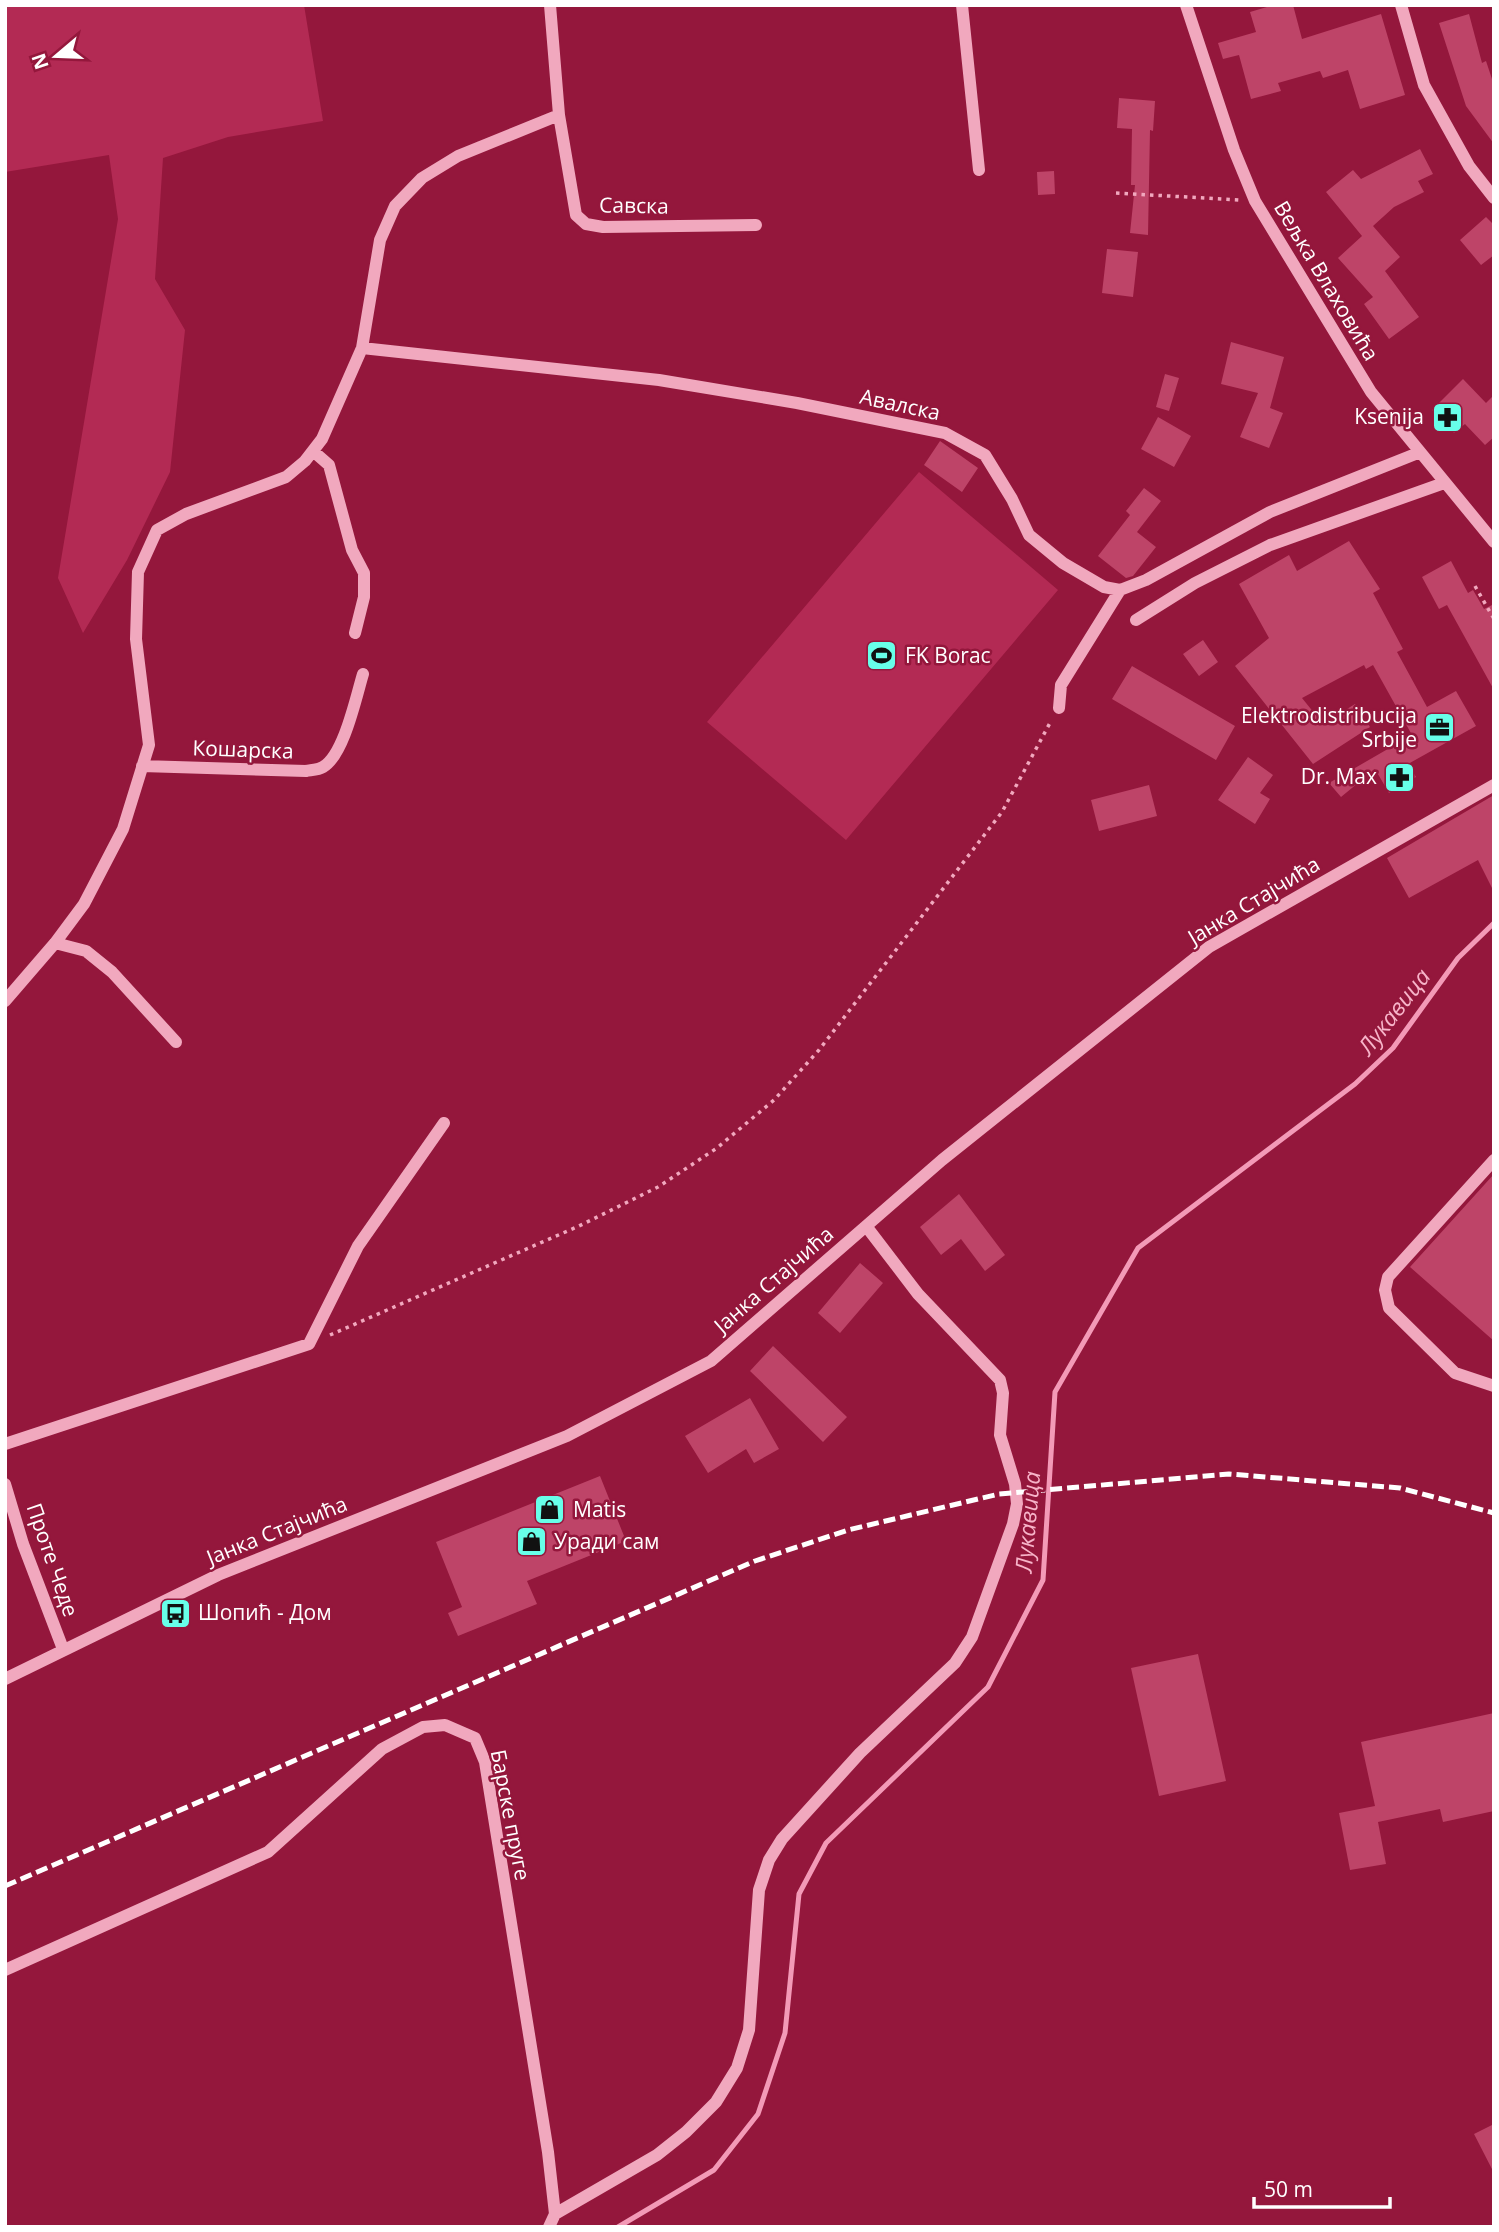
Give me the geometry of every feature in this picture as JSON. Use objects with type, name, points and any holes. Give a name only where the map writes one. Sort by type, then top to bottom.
[{"type":"street","name":"Савска","points":[[550,5],[559,115],[576,215],[586,224],[603,227],[756,225]]},
{"type":"street","points":[[962,5],[979,170]]},
{"type":"street","points":[[1401,5],[1424,85],[1469,166],[1494,198]]},
{"type":"street","name":"Вељка Влаховића","points":[[1188,6],[1234,150],[1255,201],[1371,393],[1494,542]]},
{"type":"street","points":[[5,1001],[55,943],[84,904],[123,829],[149,745],[136,639],[138,572],[157,530],[186,514],[286,477],[313,451],[322,439],[362,348],[380,240],[395,206],[422,178],[458,156],[559,115]]},
{"type":"street","name":"Авалска","points":[[362,348],[659,380],[797,403],[945,433],[985,456],[1012,499],[1029,535],[1063,563],[1104,587],[1120,590]]},
{"type":"street","points":[[313,451],[329,465],[352,550],[364,573],[364,597],[355,633]]},
{"type":"street","points":[[1059,708],[1061,685],[1120,590],[1146,580],[1270,513],[1418,453]]},
{"type":"street","points":[[1136,620],[1195,583],[1270,545],[1444,483]]},
{"type":"street","points":[[1484,530],[1494,521]]},
{"type":"street","name":"Кошарска","points":[[142,766],[306,771],[322,768],[332,759],[340,745],[363,674]]},
{"type":"street","name":"Јанка Стајчића","points":[[5,1679],[218,1575],[567,1436],[711,1361],[942,1160],[1209,947],[1494,785]]},
{"type":"street","points":[[55,943],[86,951],[103,965],[176,1042]]},
{"type":"street","points":[[5,1444],[309,1344],[358,1247],[444,1123]]},
{"type":"street","points":[[1494,1160],[1388,1278],[1385,1290],[1389,1308],[1455,1373],[1494,1386]]},
{"type":"street","points":[[549,2227],[555,2214],[626,2175],[686,2132],[727,2085],[749,2030],[759,1890],[769,1860],[782,1839],[860,1753],[955,1663],[978,1623],[1013,1524],[1016,1494],[1000,1435],[1003,1393],[1000,1380],[918,1294],[866,1226]]},
{"type":"street","name":"Проте Чеде","points":[[5,1484],[23,1544],[63,1649]]},
{"type":"street","name":"Барске пруге","points":[[5,1970],[268,1852],[382,1749],[423,1727],[445,1725],[475,1738],[485,1762],[548,2152],[555,2214]]},
{"type":"path","points":[[1116,193],[1255,201]]},
{"type":"path","points":[[1475,586],[1494,619]]},
{"type":"path","points":[[309,1344],[579,1226],[658,1187],[717,1148],[774,1100],[819,1050],[1002,812],[1059,708]]},
{"type":"shaded area","points":[[5,5],[304,5],[323,121],[228,137],[163,158],[155,279],[185,330],[170,472],[127,560],[83,633],[58,578],[118,219],[109,155],[5,172]]},
{"type":"shaded area","name":"FK Borac","points":[[919,472],[1058,590],[846,840],[707,722]]},
{"type":"building","points":[[1274,5],[1293,5],[1302,39],[1381,14],[1405,95],[1360,109],[1348,70],[1323,78],[1320,71],[1278,83],[1281,91],[1251,99],[1239,55],[1223,59],[1218,43],[1256,32],[1250,12]]},
{"type":"building","points":[[1469,14],[1482,63],[1486,61],[1494,85],[1494,144],[1466,106],[1439,23]]},
{"type":"building","points":[[1119,98],[1155,101],[1153,131],[1150,130],[1148,235],[1130,233],[1135,185],[1131,185],[1132,129],[1117,128]]},
{"type":"building","points":[[1420,149],[1433,174],[1418,181],[1424,192],[1394,207],[1373,226],[1400,257],[1385,271],[1419,317],[1389,339],[1364,304],[1373,297],[1338,258],[1362,236],[1326,192],[1353,170],[1361,179]]},
{"type":"building","points":[[1054,171],[1055,194],[1038,195],[1037,172]]},
{"type":"building","points":[[1486,217],[1494,225],[1494,255],[1481,265],[1460,240]]},
{"type":"building","points":[[1107,249],[1138,252],[1133,297],[1102,293]]},
{"type":"building","points":[[1231,342],[1284,357],[1270,408],[1283,413],[1269,448],[1240,437],[1258,393],[1221,384]]},
{"type":"building","points":[[1165,374],[1179,378],[1169,411],[1156,407]]},
{"type":"building","points":[[1463,379],[1486,403],[1494,395],[1494,437],[1485,445],[1465,424],[1454,433],[1432,410]]},
{"type":"building","points":[[1158,417],[1191,436],[1174,467],[1141,449]]},
{"type":"building","points":[[940,441],[978,468],[962,492],[924,465]]},
{"type":"building","points":[[1144,488],[1161,501],[1137,532],[1156,547],[1133,576],[1126,578],[1098,556],[1130,515],[1126,511]]},
{"type":"building","points":[[1349,541],[1380,589],[1373,593],[1403,649],[1397,652],[1427,707],[1456,691],[1476,726],[1408,764],[1416,777],[1389,793],[1375,769],[1341,797],[1329,783],[1412,735],[1373,665],[1366,669],[1364,665],[1302,698],[1323,724],[1355,704],[1370,727],[1313,764],[1235,666],[1269,638],[1239,584],[1289,555],[1297,571]]},
{"type":"building","points":[[1451,561],[1468,593],[1473,590],[1484,609],[1494,604],[1494,690],[1447,605],[1439,609],[1422,577]]},
{"type":"building","points":[[1203,640],[1218,662],[1199,676],[1183,654]]},
{"type":"building","points":[[1132,666],[1235,726],[1216,760],[1112,699]]},
{"type":"building","points":[[1248,757],[1273,775],[1260,793],[1270,799],[1255,824],[1218,800]]},
{"type":"building","points":[[1149,785],[1157,816],[1099,831],[1091,800]]},
{"type":"building","points":[[1494,795],[1494,892],[1478,860],[1409,898],[1387,858]]},
{"type":"building","points":[[1494,1174],[1494,1341],[1410,1267]]},
{"type":"building","points":[[959,1194],[1005,1255],[985,1271],[961,1239],[941,1255],[920,1227]]},
{"type":"building","points":[[860,1263],[883,1283],[840,1333],[818,1313]]},
{"type":"building","points":[[773,1346],[847,1417],[823,1442],[750,1371]]},
{"type":"building","points":[[750,1398],[779,1449],[754,1463],[746,1449],[708,1473],[685,1436]]},
{"type":"building","name":"Уради сам","points":[[600,1476],[626,1541],[527,1581],[537,1604],[458,1636],[448,1613],[462,1607],[436,1542]]},
{"type":"building","points":[[1198,1654],[1226,1781],[1159,1796],[1131,1668]]},
{"type":"building","points":[[1494,1713],[1494,1811],[1443,1822],[1440,1809],[1378,1822],[1386,1864],[1350,1870],[1339,1813],[1375,1806],[1361,1742]]},
{"type":"building","points":[[1494,2124],[1494,2173],[1474,2134]]},
{"type":"waterway","name":"Лукавица","points":[[618,2227],[714,2170],[758,2114],[785,2033],[799,1894],[826,1843],[988,1687],[1043,1580],[1055,1392],[1138,1248],[1355,1084],[1393,1048],[1458,958],[1494,923]]},
{"type":"railway","points":[[5,1886],[755,1561],[848,1530],[999,1494],[1229,1474],[1400,1488],[1494,1513]]},
{"type":"place","name":"Ksenija","points":[[1447,417]]},
{"type":"place","name":"FK Borac","points":[[882,656]]},
{"type":"place","name":"Elektrodistribucija Srbije","points":[[1440,728]]},
{"type":"place","name":"Dr. Max","points":[[1400,777]]},
{"type":"place","name":"Matis","points":[[550,1510]]},
{"type":"place","name":"Уради сам","points":[[531,1542]]},
{"type":"place","name":"Шопић - Дом","points":[[175,1613]]}]
